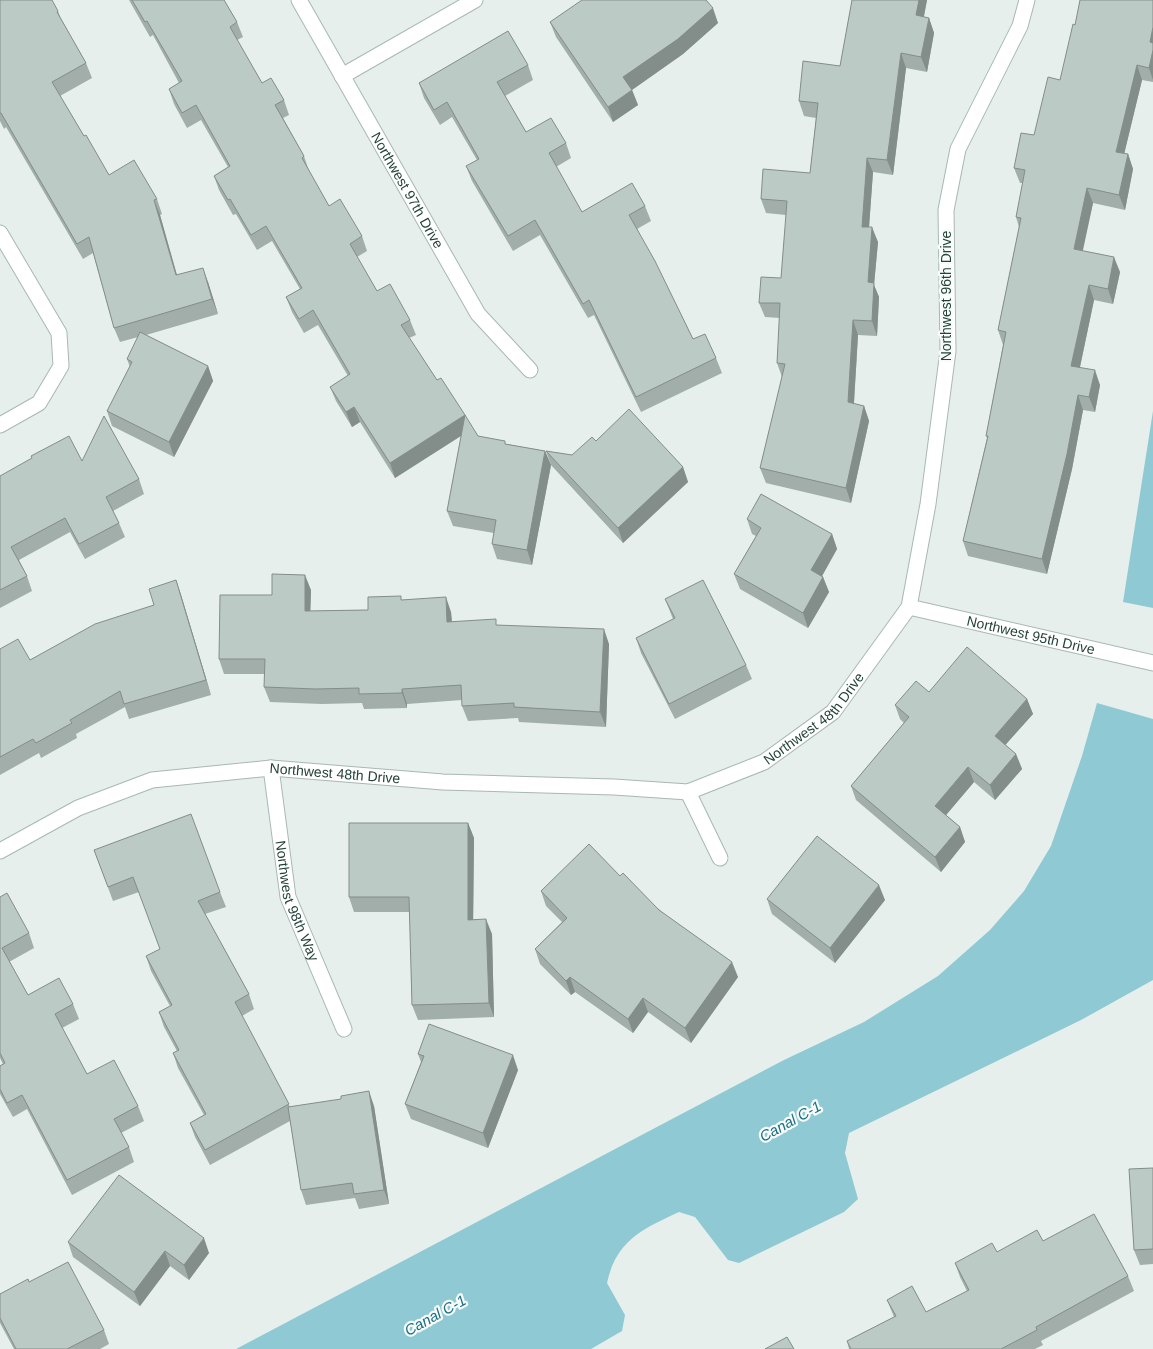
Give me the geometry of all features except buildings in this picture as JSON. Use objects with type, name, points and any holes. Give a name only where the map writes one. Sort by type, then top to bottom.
[{"type":"street","name":"Northwest 97th Drive","points":[[299,0],[478,314],[530,370]]},
{"type":"street","points":[[342,76],[475,0]]},
{"type":"street","name":"Northwest 96th Drive","points":[[909,607],[928,504],[948,351],[946,210],[958,149],[1020,26],[1027,0]]},
{"type":"street","points":[[0,233],[59,333],[61,366],[39,403],[0,424]]},
{"type":"street","name":"Northwest 95th Drive","points":[[909,607],[1153,663]]},
{"type":"street","name":"Northwest 48th Drive","points":[[0,851],[78,808],[152,780],[271,768],[443,782],[614,787],[688,792],[764,762],[832,712],[909,607]]},
{"type":"street","name":"Northwest 98th Way","points":[[271,768],[288,897],[344,1029]]},
{"type":"street","points":[[688,792],[720,858]]},
{"type":"water","points":[[1153,411],[1153,608],[1123,602]]},
{"type":"water","name":"Canal C-1","points":[[1097,703],[1153,719],[1153,980],[1081,1020],[849,1133],[845,1153],[858,1199],[844,1212],[739,1263],[728,1260],[695,1217],[679,1212],[653,1224],[632,1238],[617,1257],[611,1269],[607,1283],[625,1315],[622,1331],[591,1349],[236,1349],[784,1060],[864,1022],[938,976],[990,930],[1024,891],[1051,846],[1082,756]]}]
